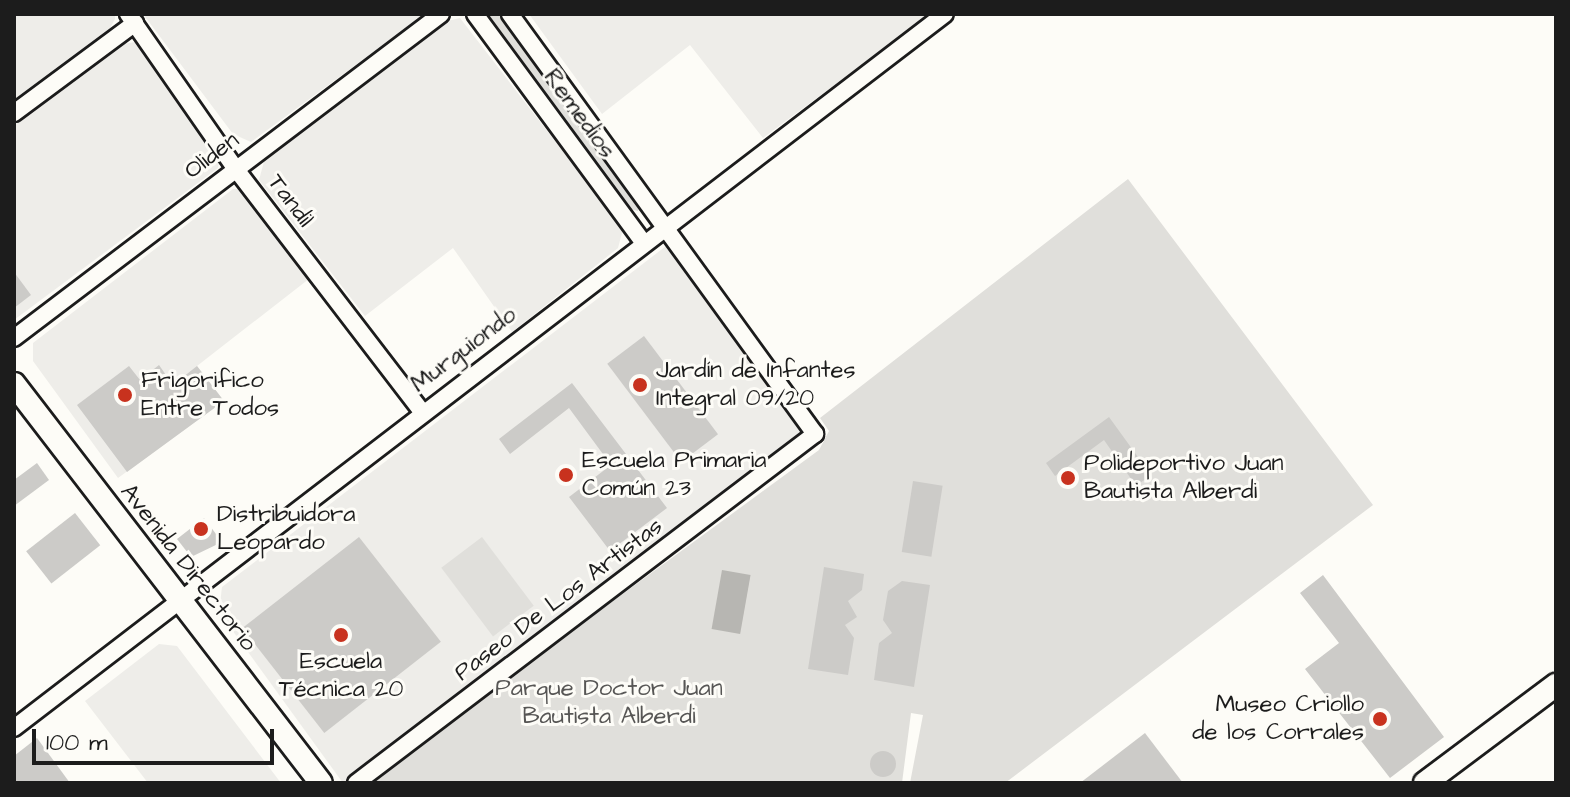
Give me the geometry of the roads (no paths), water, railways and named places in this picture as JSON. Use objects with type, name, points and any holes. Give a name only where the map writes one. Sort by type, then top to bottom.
[{"type":"main road","name":"Avenida Directorio","points":[[14,384],[321,783]]},
{"type":"main road","points":[[1425,783],[1556,685]]},
{"type":"street","name":"Oliden","points":[[14,338],[441,14]]},
{"type":"street","name":"Remedios","points":[[475,14],[644,243]]},
{"type":"street","name":"Remedios","points":[[510,14],[668,226]]},
{"type":"street","name":"Murguiondo","points":[[14,728],[181,602],[422,412],[945,14]]},
{"type":"street","name":"Tandil","points":[[131,18],[235,168],[422,412]]},
{"type":"street","points":[[14,113],[131,18]]},
{"type":"street","name":"Paseo De Los Artistas","points":[[356,783],[813,437],[812,423],[668,226]]},
{"type":"place","name":"Jardín de Infantes Integral 09/20","points":[[640,385]]},
{"type":"place","name":"Frigorifico Entre Todos","points":[[125,395]]},
{"type":"place","name":"Escuela Primaria Común 23","points":[[566,475]]},
{"type":"place","name":"Polideportivo Juan Bautista Alberdi","points":[[1068,478]]},
{"type":"place","name":"Distribuidora Leopardo","points":[[201,529]]},
{"type":"place","name":"Escuela Técnica 20","points":[[341,635]]},
{"type":"place","name":"Museo Criollo de los Corrales","points":[[1380,719]]},
{"type":"park label","name":"Parque Doctor Juan Bautista Alberdi","points":[[609,703]]}]
